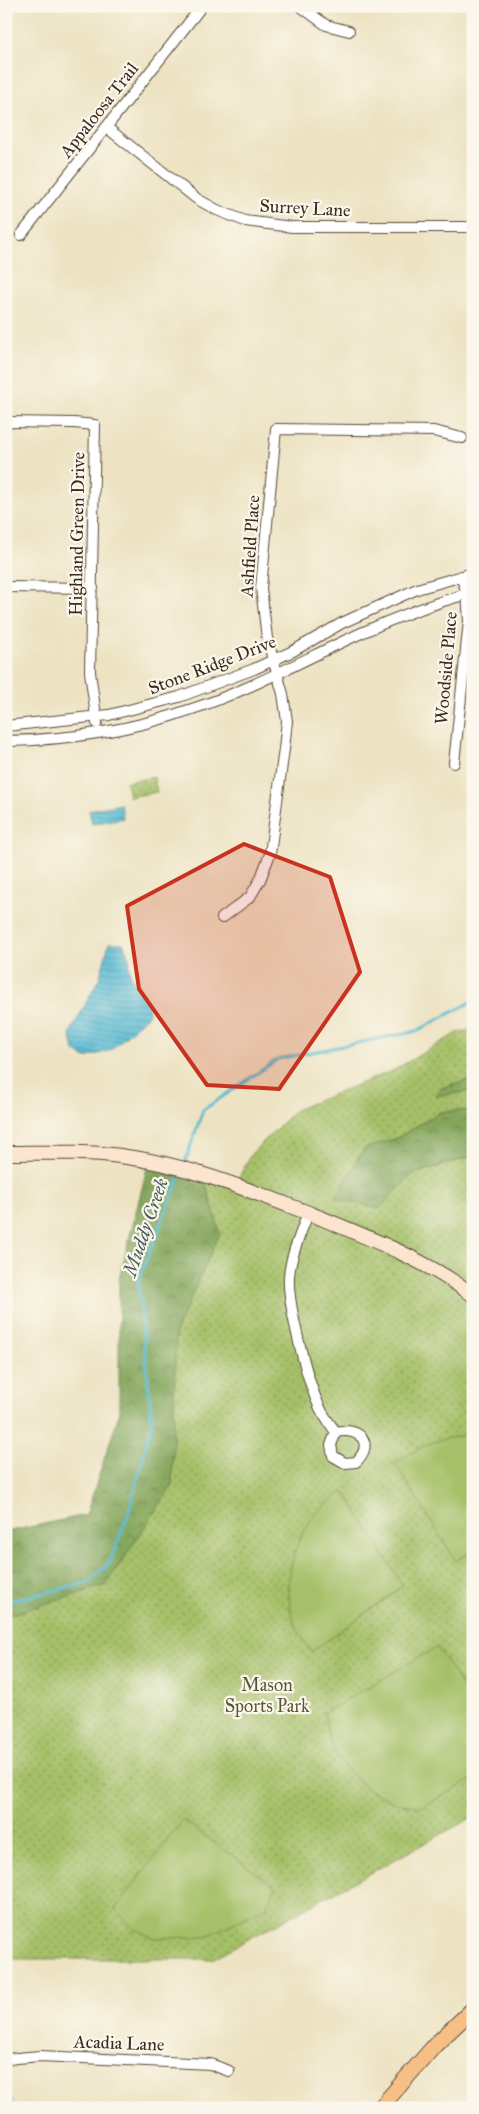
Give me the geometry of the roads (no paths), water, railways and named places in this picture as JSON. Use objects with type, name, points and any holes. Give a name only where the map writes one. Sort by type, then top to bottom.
[{"type":"main road","points":[[380,2108],[436,2044],[473,2009]]},
{"type":"street","name":"Appaloosa Trail","points":[[21,235],[202,6]]},
{"type":"street","points":[[300,6],[326,25],[349,31]]},
{"type":"street","name":"Surrey Lane","points":[[106,127],[197,198],[217,210],[246,221],[292,227],[473,227]]},
{"type":"street","name":"Highland Green Drive","points":[[6,422],[95,425],[90,672],[95,718],[99,731]]},
{"type":"street","name":"Ashfield Place","points":[[222,918],[250,897],[260,880],[270,854],[287,721],[282,687],[267,638],[261,588],[276,429],[434,431],[462,438]]},
{"type":"street","name":"Stone Ridge Drive","points":[[6,726],[95,718],[130,711],[178,697],[254,670],[342,622],[417,589],[473,573]]},
{"type":"street","name":"Woodside Place","points":[[454,763],[469,621],[470,592],[461,576]]},
{"type":"street","points":[[6,586],[93,588]]},
{"type":"street","name":"Stone Ridge Drive","points":[[6,741],[43,739],[99,731],[144,723],[190,710],[278,673],[360,633],[432,604],[470,592]]},
{"type":"street","points":[[6,1154],[87,1153],[149,1160],[203,1174],[308,1213],[400,1252],[435,1269],[473,1295]]},
{"type":"street","points":[[308,1213],[291,1266],[289,1284],[291,1306],[309,1377],[321,1410],[336,1432]]},
{"type":"street","name":"Acadia Lane","points":[[6,2058],[40,2056],[210,2064],[229,2071]]},
{"type":"water","points":[[121,804],[123,818],[92,824],[89,810]]},
{"type":"water","points":[[109,943],[123,943],[129,958],[130,976],[148,1003],[149,1014],[111,1050],[86,1058],[74,1051],[70,1033],[100,977]]},
{"type":"waterway","name":"Muddy Creek","points":[[184,1165],[203,1110],[278,1059],[417,1031],[473,1001]]},
{"type":"waterway","name":"Muddy Creek","points":[[6,1602],[90,1582],[110,1562],[129,1512],[152,1422],[138,1281],[182,1171]]},
{"type":"waterway","points":[[6,2095],[11,2098],[12,2108]]},
{"type":"park label","name":"Mason Sports Park","points":[[267,1695]]}]
